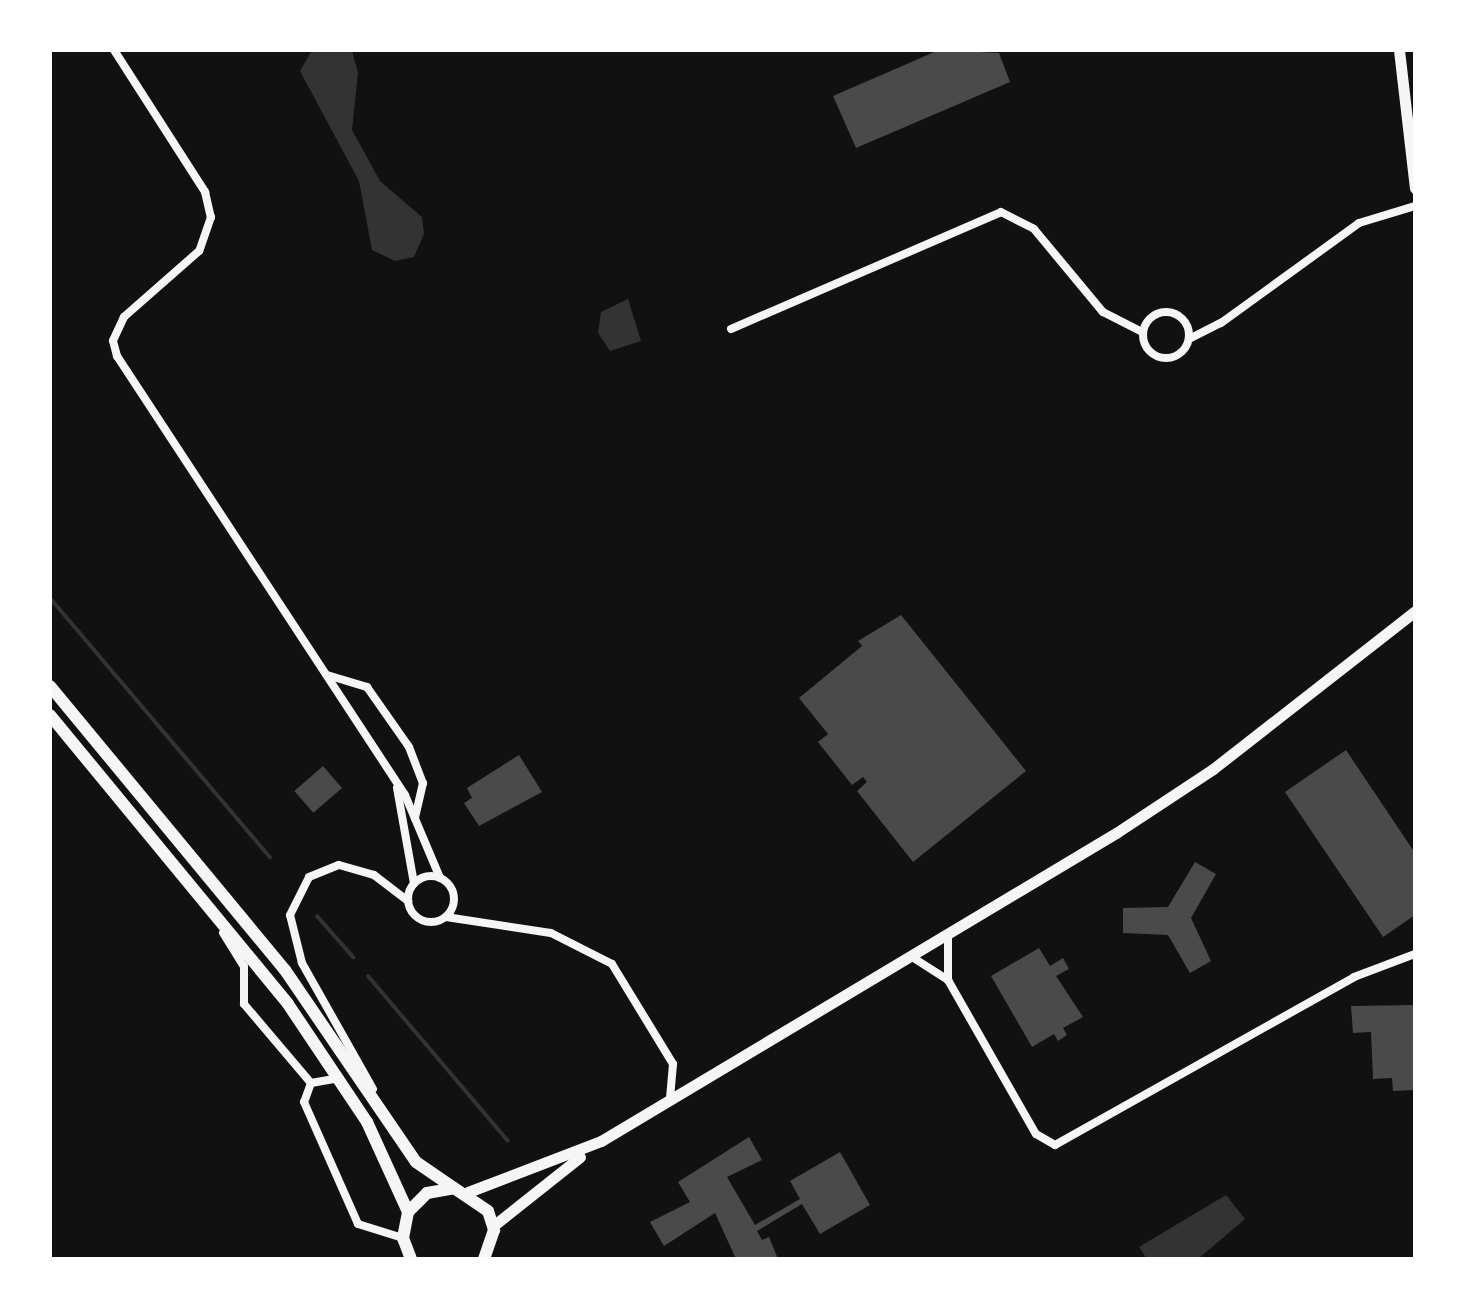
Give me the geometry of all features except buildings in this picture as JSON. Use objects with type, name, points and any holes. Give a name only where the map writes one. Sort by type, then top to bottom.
[{"type":"main road","points":[[1399,50],[1415,188]]},
{"type":"main road","points":[[490,1256],[493,1226],[602,1141],[912,957],[1214,769],[1415,611]]},
{"type":"main road","points":[[50,686],[251,926],[387,1115],[416,1162],[461,1190],[493,1226]]},
{"type":"main road","points":[[50,715],[186,874],[340,1078],[394,1174],[408,1212]]},
{"type":"main road","points":[[411,1259],[402,1238],[408,1212],[427,1193],[461,1190],[602,1141]]},
{"type":"street","points":[[114,50],[206,192],[211,217],[199,251],[124,317],[113,341],[117,356],[396,783],[454,900],[446,917]]},
{"type":"street","points":[[731,330],[1001,212],[1034,229],[1103,312],[1142,332],[1155,357],[1170,359],[1189,339],[1221,324],[1359,223],[1415,206]]},
{"type":"street","points":[[1142,332],[1162,312],[1186,324],[1189,339]]},
{"type":"street","points":[[326,674],[367,687],[409,747],[423,784],[415,818]]},
{"type":"street","points":[[396,783],[414,883],[408,901]]},
{"type":"street","points":[[387,1115],[302,963],[290,915],[310,877],[339,865],[374,875],[408,901],[420,919],[446,917],[551,933],[612,964],[673,1064],[670,1101]]},
{"type":"street","points":[[186,874],[244,966],[244,1004],[310,1083]]},
{"type":"street","points":[[414,883],[440,878]]},
{"type":"street","points":[[948,934],[948,980]]},
{"type":"street","points":[[912,957],[948,980],[1036,1134],[1060,1145],[1354,976],[1415,954]]},
{"type":"street","points":[[310,1083],[340,1078]]},
{"type":"street","points":[[310,1083],[304,1102],[358,1224],[402,1238]]},
{"type":"shaded area","points":[[312,50],[352,51],[358,73],[352,130],[380,181],[422,217],[424,234],[414,257],[395,261],[372,250],[359,181],[300,71]]},
{"type":"shaded area","points":[[628,299],[641,341],[610,351],[598,333],[601,312]]},
{"type":"shaded area","points":[[1226,1195],[1245,1219],[1198,1259],[1147,1259],[1139,1247]]},
{"type":"waterway","points":[[50,598],[270,857]]},
{"type":"waterway","points":[[317,916],[353,957]]},
{"type":"waterway","points":[[368,976],[508,1141]]}]
